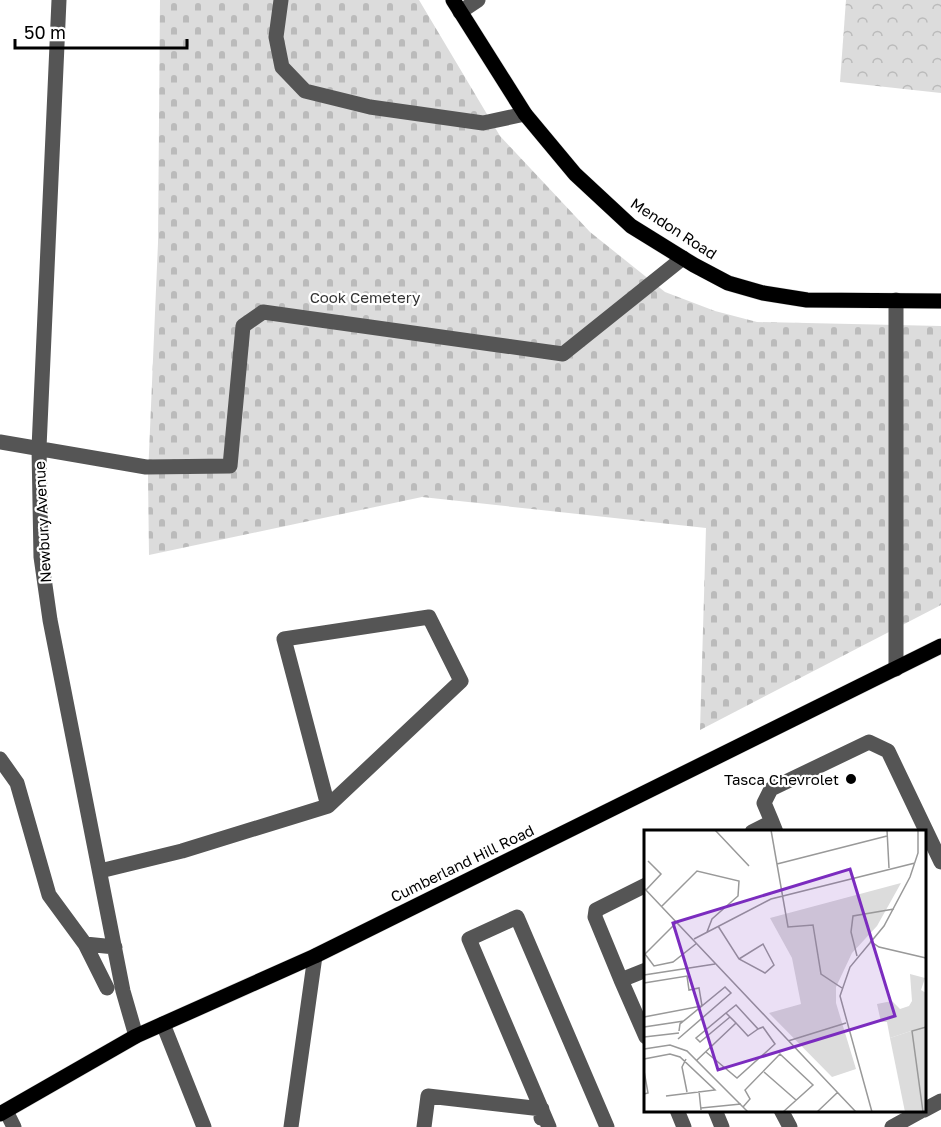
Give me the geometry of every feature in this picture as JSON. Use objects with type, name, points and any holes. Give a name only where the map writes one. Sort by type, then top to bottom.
[{"type":"main road","name":"Mendon Road","points":[[457,6],[525,114],[575,174],[631,226],[682,258],[728,282],[763,293],[807,300],[941,301]]},
{"type":"main road","name":"Cumberland Hill Road","points":[[3,1112],[136,1036],[315,956],[941,646]]},
{"type":"street","name":"Newbury Avenue","points":[[59,0],[39,448],[41,557],[50,620],[115,947],[136,1036]]},
{"type":"street","points":[[281,0],[276,37],[282,67],[305,91],[370,107],[483,123],[525,114]]},
{"type":"street","points":[[457,6],[478,0]]},
{"type":"street","points":[[0,442],[146,466],[230,466],[243,326],[263,312],[563,354],[682,258]]},
{"type":"street","points":[[896,300],[896,669]]},
{"type":"street","points":[[100,871],[183,850],[328,806],[461,681],[429,617],[284,639],[328,806]]},
{"type":"street","points":[[758,830],[774,827],[764,803],[771,789],[869,742],[888,751],[926,830]]},
{"type":"street","points":[[0,759],[17,783],[49,895],[85,944],[107,988]]},
{"type":"street","points":[[926,831],[941,862]]},
{"type":"street","points":[[644,886],[596,910],[595,917],[644,1035]]},
{"type":"street","points":[[549,1127],[469,939],[517,917],[607,1127]]},
{"type":"street","points":[[85,944],[115,947]]},
{"type":"street","points":[[291,1127],[315,956]]},
{"type":"street","points":[[621,980],[644,970]]},
{"type":"street","points":[[163,1024],[204,1127]]},
{"type":"street","points":[[424,1127],[428,1096],[542,1109]]},
{"type":"street","points":[[926,1109],[941,1101]]},
{"type":"street","points":[[540,1127],[542,1109]]},
{"type":"street","points":[[3,1112],[14,1127]]},
{"type":"street","points":[[678,1112],[684,1127]]},
{"type":"street","points":[[716,1112],[722,1127]]},
{"type":"street","points":[[783,1112],[790,1127]]},
{"type":"street","points":[[892,1127],[920,1112]]},
{"type":"green space","name":"Cook Cemetery","points":[[160,0],[419,0],[500,136],[590,232],[665,292],[715,311],[757,322],[941,326],[941,605],[700,730],[706,528],[422,497],[149,555],[148,476],[158,243]]},
{"type":"green space","points":[[846,0],[941,0],[941,93],[840,82]]},
{"type":"place","name":"Tasca Chevrolet","points":[[851,779]]}]
